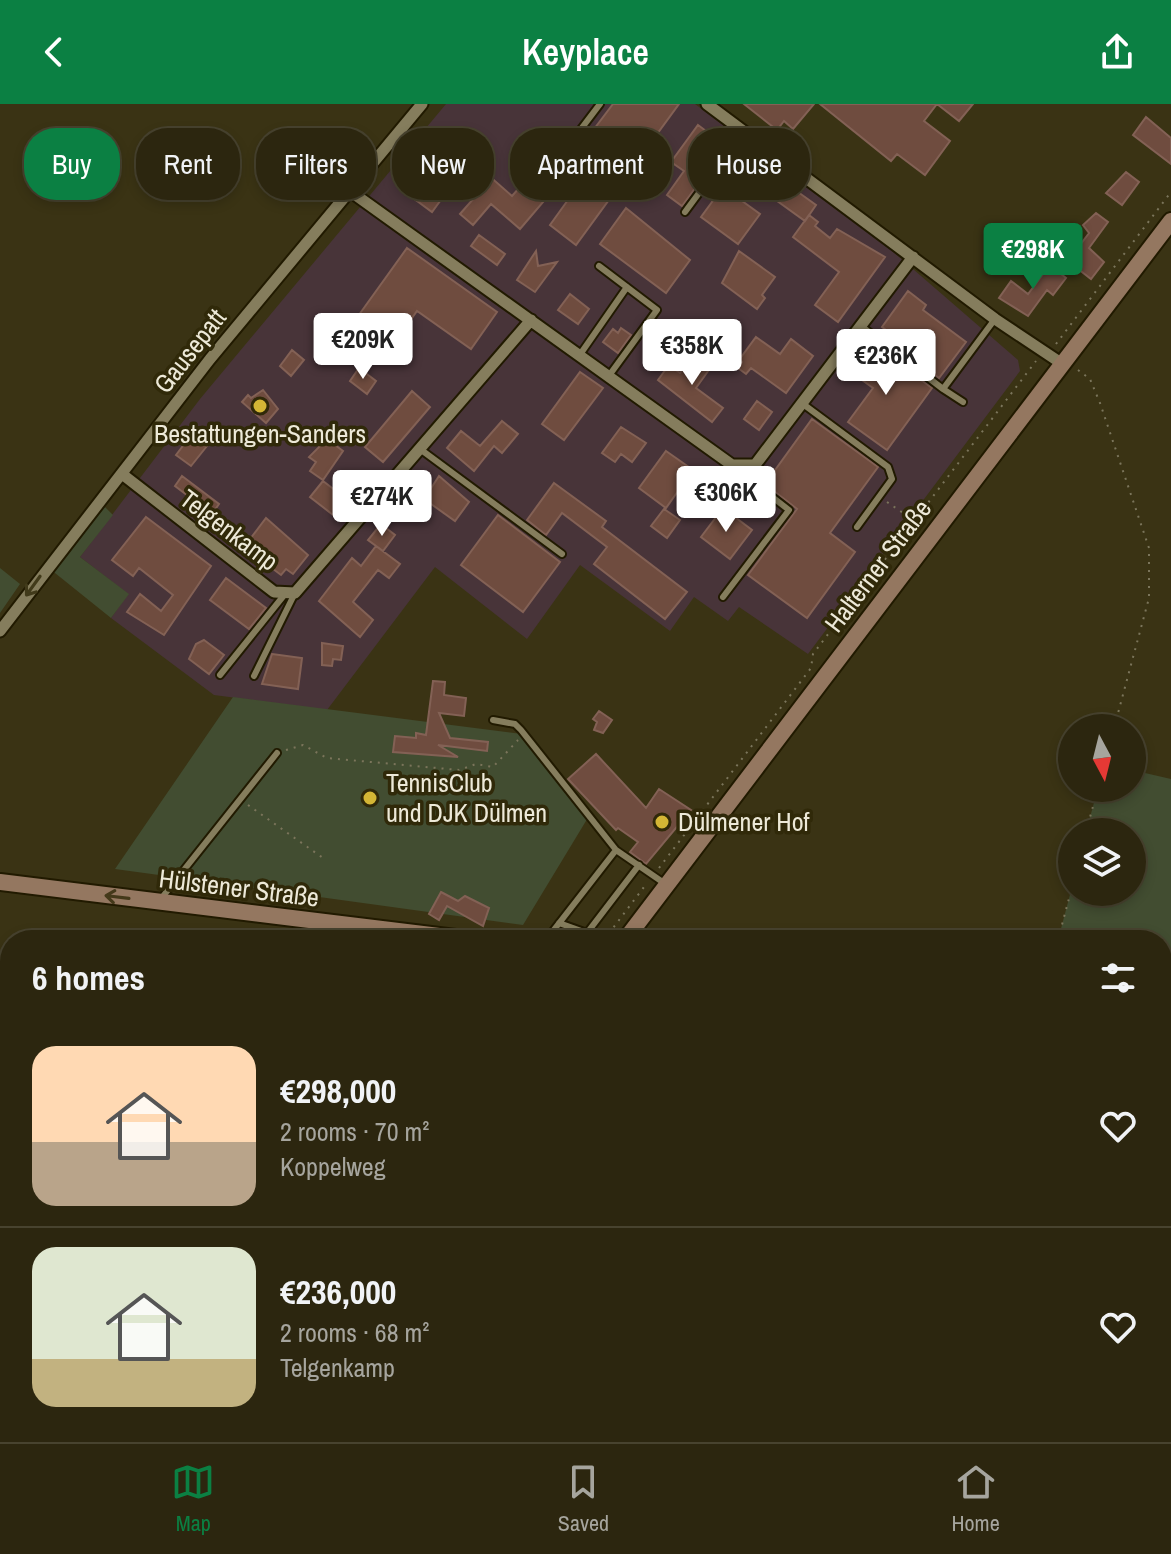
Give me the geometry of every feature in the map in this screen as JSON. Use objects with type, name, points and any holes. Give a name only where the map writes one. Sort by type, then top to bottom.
[{"type":"main road","name":"Halterner Straße","points":[[631,930],[660,880],[1171,221]]},
{"type":"main road","name":"Hülstener Straße","points":[[0,882],[389,930]]},
{"type":"street","name":"Gausepatt","points":[[376,160],[422,104]]},
{"type":"street","points":[[707,104],[739,128]]},
{"type":"street","points":[[810,181],[995,319],[1061,363]]},
{"type":"street","name":"Gausepatt","points":[[0,631],[210,359],[342,200]]},
{"type":"street","points":[[363,200],[732,465],[755,465],[913,257]]},
{"type":"street","name":"Telgenkamp","points":[[122,474],[274,592],[290,593],[307,583],[418,448],[531,320]]},
{"type":"lane","points":[[582,128],[600,104]]},
{"type":"lane","points":[[685,212],[694,200]]},
{"type":"lane","points":[[599,266],[657,310],[608,377]]},
{"type":"lane","points":[[579,356],[627,287]]},
{"type":"lane","points":[[943,389],[995,319]]},
{"type":"lane","points":[[861,326],[963,402]]},
{"type":"lane","points":[[803,404],[888,467],[892,479],[857,527]]},
{"type":"lane","points":[[418,448],[562,554]]},
{"type":"lane","points":[[723,597],[789,510],[753,482],[749,465]]},
{"type":"lane","points":[[220,675],[290,593]]},
{"type":"lane","points":[[254,676],[290,593]]},
{"type":"lane","points":[[493,720],[515,724],[616,850],[660,880]]},
{"type":"lane","points":[[158,902],[277,753]]},
{"type":"lane","points":[[554,930],[616,850]]},
{"type":"lane","points":[[589,930],[639,865]]},
{"type":"lane","points":[[559,923],[579,930]]},
{"type":"path","points":[[613,930],[660,880],[811,668],[813,654],[913,519],[1026,370],[1054,346],[1171,192]]},
{"type":"path","points":[[1061,363],[1090,379],[1149,548],[1149,598],[1118,714]]},
{"type":"path","points":[[879,496],[913,519]]},
{"type":"path","points":[[277,753],[303,745],[327,758],[459,770],[476,764],[493,767],[523,732]]},
{"type":"path","points":[[240,800],[323,858]]},
{"type":"path","points":[[1061,930],[1067,906]]},
{"type":"shaded area","points":[[446,104],[695,104],[727,128],[688,128],[688,200],[810,200],[810,190],[891,250],[1018,360],[1020,371],[808,654],[739,607],[728,621],[694,597],[670,631],[580,565],[527,639],[435,567],[327,710],[214,695],[111,618],[128,594],[80,557],[200,399],[366,200],[376,200],[376,188],[392,169],[392,200],[494,200],[494,128],[426,128]]},
{"type":"green space","points":[[102,504],[113,515],[80,557],[129,594],[111,618],[50,569]]},
{"type":"green space","points":[[0,568],[20,584],[0,613]]},
{"type":"green space","name":"TennisClub und DJK Dülmen","points":[[233,697],[530,735],[589,816],[523,925],[115,869]]},
{"type":"green space","points":[[1146,773],[1171,779],[1171,930],[1061,930],[1067,906],[1146,906],[1146,818],[1090,818],[1094,802],[1146,802]]},
{"type":"building","points":[[613,104],[679,104],[661,128],[595,128]]},
{"type":"building","points":[[744,104],[814,104],[794,128],[784,121],[779,128]]},
{"type":"building","points":[[820,104],[937,104],[924,121],[950,141],[925,175],[897,154],[891,161]]},
{"type":"building","points":[[937,104],[973,104],[959,121]]},
{"type":"building","points":[[1146,117],[1171,138],[1171,164],[1133,135]]},
{"type":"building","points":[[688,139],[688,198],[682,206],[672,199],[672,188],[684,171],[672,161]]},
{"type":"building","points":[[1126,172],[1139,182],[1122,205],[1106,193]]},
{"type":"building","points":[[494,180],[510,194],[510,200],[545,200],[520,229],[491,204],[473,225],[460,214],[472,200],[494,200]]},
{"type":"building","points":[[416,200],[441,200],[432,212]]},
{"type":"building","points":[[568,200],[609,200],[576,245],[550,225]]},
{"type":"building","points":[[713,200],[741,200],[760,214],[738,244],[701,217]]},
{"type":"building","points":[[776,200],[809,200],[816,205],[805,221]]},
{"type":"building","points":[[626,208],[690,260],[666,293],[600,244]]},
{"type":"building","points":[[1096,213],[1108,222],[1089,248],[1104,262],[1091,279],[1068,261],[1089,233],[1083,225]]},
{"type":"building","points":[[809,215],[818,222],[815,226],[830,238],[837,229],[885,257],[838,322],[815,305],[839,272],[793,237]]},
{"type":"building","points":[[479,235],[505,254],[497,265],[471,246]]},
{"type":"building","points":[[407,248],[497,312],[471,349],[417,311],[392,346],[356,319]]},
{"type":"building","points":[[536,251],[538,266],[557,262],[535,292],[517,280]]},
{"type":"building","points":[[739,251],[775,277],[762,295],[765,298],[757,309],[722,283]]},
{"type":"building","points":[[1050,265],[1066,278],[1053,295],[1047,290],[1028,316],[999,298],[1011,281],[1028,294]]},
{"type":"building","points":[[908,291],[926,305],[923,310],[966,342],[939,378],[896,345],[900,340],[882,327]]},
{"type":"building","points":[[570,294],[589,309],[578,324],[558,310]]},
{"type":"building","points":[[621,328],[631,335],[618,353],[603,342],[613,329],[618,333]]},
{"type":"building","points":[[756,337],[780,354],[791,339],[813,356],[786,393],[751,368],[746,374],[738,368],[742,362],[739,360]]},
{"type":"building","points":[[872,344],[932,388],[887,450],[848,422],[873,388],[851,372]]},
{"type":"building","points":[[292,350],[304,360],[291,376],[280,366]]},
{"type":"building","points":[[695,355],[711,367],[696,388],[723,408],[712,422],[658,380],[669,365],[680,373]]},
{"type":"building","points":[[359,368],[376,381],[367,394],[350,381]]},
{"type":"building","points":[[580,372],[603,388],[564,440],[542,424]]},
{"type":"building","name":"Bestattungen-Sanders","points":[[263,390],[278,409],[266,423],[242,402],[248,395],[251,398]]},
{"type":"building","points":[[412,391],[430,407],[383,462],[365,447]]},
{"type":"building","points":[[757,401],[772,412],[759,430],[744,419]]},
{"type":"building","points":[[812,419],[878,467],[830,533],[855,552],[807,618],[748,575],[797,509],[765,484]]},
{"type":"building","points":[[502,421],[518,434],[502,453],[494,446],[474,471],[447,448],[461,431],[480,446]]},
{"type":"building","points":[[621,427],[646,443],[632,462],[621,454],[615,462],[602,453]]},
{"type":"building","points":[[192,434],[207,446],[191,466],[176,455]]},
{"type":"building","points":[[327,439],[343,451],[323,480],[310,471],[316,462],[309,457]]},
{"type":"building","points":[[666,451],[693,470],[666,508],[639,488]]},
{"type":"building","points":[[182,476],[219,504],[212,514],[175,486]]},
{"type":"building","points":[[439,476],[469,502],[455,521],[424,499]]},
{"type":"building","points":[[323,481],[349,501],[337,518],[310,497]]},
{"type":"building","points":[[554,483],[606,521],[602,527],[687,592],[665,619],[594,564],[607,547],[562,513],[546,535],[527,520]]},
{"type":"building","points":[[409,488],[425,500],[413,516],[397,504]]},
{"type":"building","points":[[723,508],[752,530],[730,559],[701,537]]},
{"type":"building","points":[[664,509],[680,520],[667,538],[651,526]]},
{"type":"building","points":[[498,515],[560,562],[523,612],[461,565]]},
{"type":"building","points":[[146,517],[211,566],[164,635],[127,612],[140,594],[161,611],[173,595],[139,568],[133,576],[112,560]]},
{"type":"building","points":[[266,518],[308,555],[293,574],[286,569],[281,575],[244,547]]},
{"type":"building","points":[[381,524],[395,535],[383,551],[368,540]]},
{"type":"building","points":[[376,546],[400,564],[389,578],[378,570],[353,602],[373,620],[360,637],[319,601],[352,558],[361,566]]},
{"type":"building","points":[[226,578],[266,608],[249,629],[210,600]]},
{"type":"building","points":[[204,640],[224,655],[209,674],[189,659],[196,644]]},
{"type":"building","points":[[322,643],[343,646],[341,660],[333,659],[332,666],[322,665]]},
{"type":"building","points":[[272,654],[302,658],[298,689],[262,684]]},
{"type":"building","points":[[433,681],[445,682],[444,695],[466,698],[464,716],[439,713],[450,738],[488,742],[487,751],[438,745],[458,757],[393,752],[395,736],[416,738],[416,733],[426,735]]},
{"type":"building","points":[[599,711],[612,720],[603,733],[594,730],[597,722],[593,719]]},
{"type":"building","points":[[596,754],[646,808],[659,789],[691,810],[646,864],[630,852],[638,842],[618,828],[616,830],[568,779]]},
{"type":"building","points":[[441,892],[458,901],[465,896],[489,908],[483,926],[447,906],[439,920],[429,914]]},
{"type":"place","name":"Bestattungen-Sanders","points":[[260,406]]},
{"type":"place","name":"TennisClub und DJK Dülmen","points":[[370,798]]},
{"type":"place","name":"Dülmener Hof","points":[[662,822]]}]
